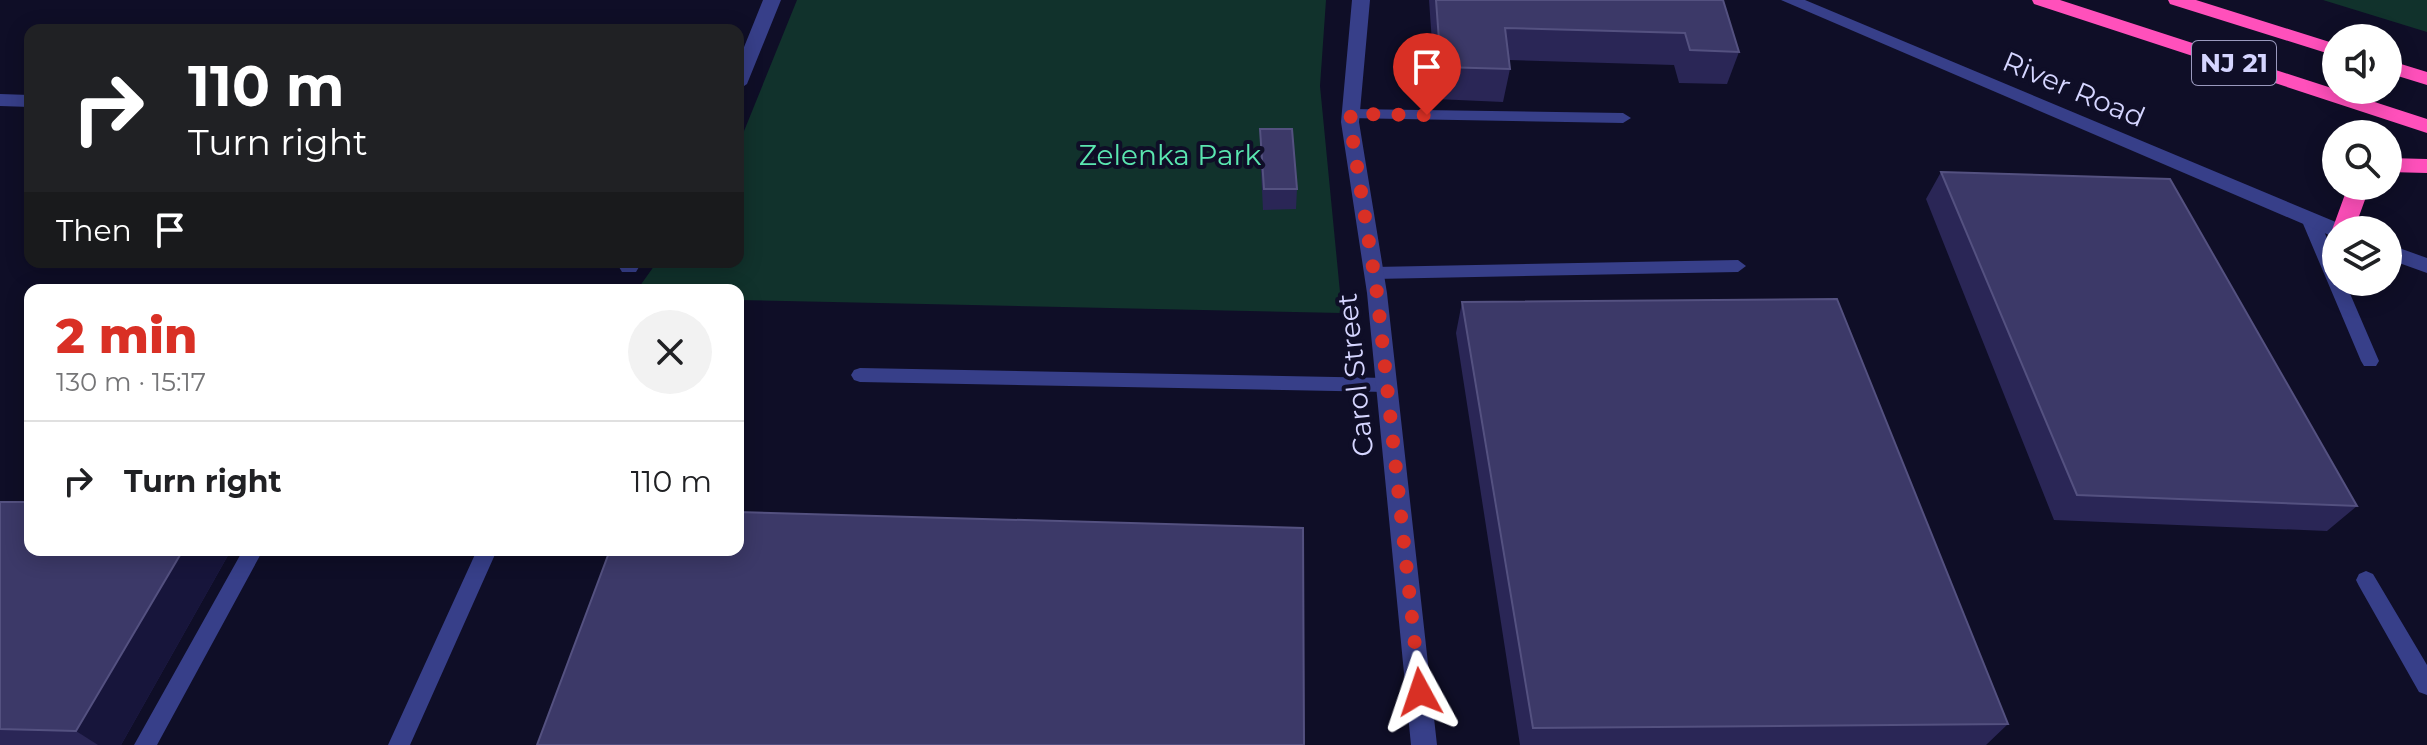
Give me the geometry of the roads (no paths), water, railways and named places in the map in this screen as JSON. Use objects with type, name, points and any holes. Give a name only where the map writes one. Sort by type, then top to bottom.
[{"type":"highway","name":"NJ 21","points":[[2041,0],[2427,126]]},
{"type":"highway","name":"NJ 21","points":[[2177,0],[2322,46]]},
{"type":"highway","points":[[2402,71],[2427,79]]},
{"type":"highway","points":[[2402,165],[2427,166]]},
{"type":"street","points":[[744,69],[772,0]]},
{"type":"street","name":"Carol Street","points":[[1361,0],[1351,114],[1387,385],[1424,745]]},
{"type":"street","name":"River Road","points":[[1790,0],[2322,224]]},
{"type":"street","points":[[0,100],[24,101]]},
{"type":"street","points":[[2402,256],[2427,266]]},
{"type":"lane","points":[[1351,114],[1623,118]]},
{"type":"lane","points":[[2309,219],[2322,249]]},
{"type":"lane","points":[[1374,273],[1738,266]]},
{"type":"lane","points":[[2342,296],[2370,361]]},
{"type":"lane","points":[[860,375],[1387,385]]},
{"type":"lane","points":[[145,745],[250,556]]},
{"type":"lane","points":[[399,745],[484,556]]},
{"type":"lane","points":[[2366,580],[2427,685]]},
{"type":"park label","name":"Zelenka Park","points":[[1170,155]]}]
